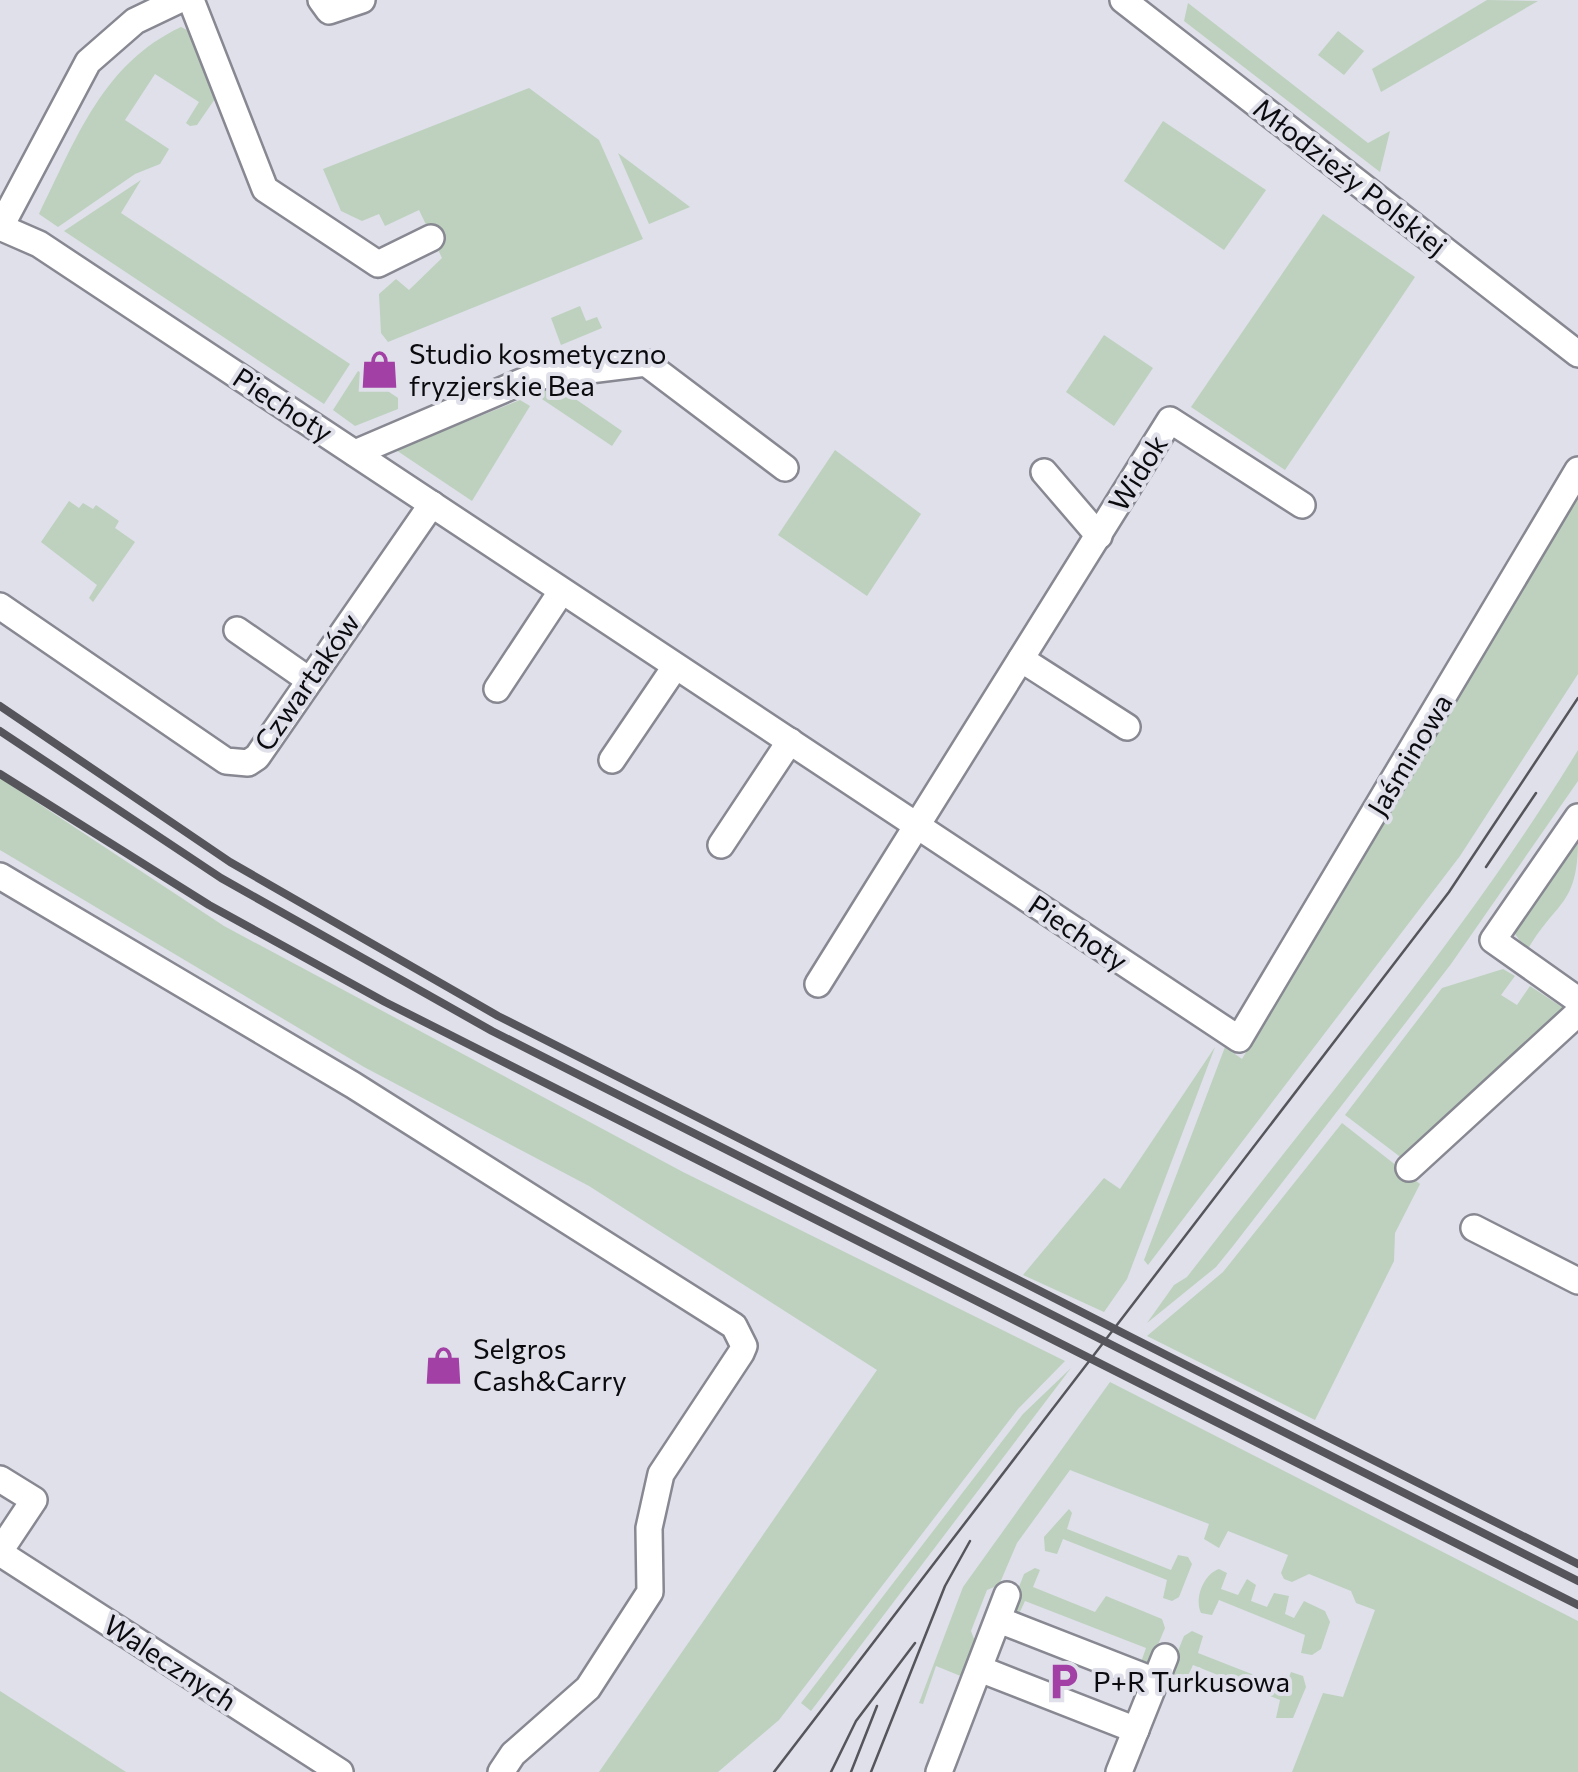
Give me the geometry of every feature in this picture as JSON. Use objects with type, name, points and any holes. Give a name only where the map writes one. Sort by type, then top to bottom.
[{"type":"street","points":[[0,228],[88,62],[135,20],[180,0]]},
{"type":"street","points":[[191,0],[265,189],[378,264],[431,238]]},
{"type":"street","points":[[321,0],[328,11],[362,0]]},
{"type":"street","name":"Młodzieży Polskiej","points":[[1123,0],[1578,354]]},
{"type":"street","name":"Piechoty","points":[[0,228],[40,244],[1238,1039]]},
{"type":"street","points":[[356,453],[533,377],[646,363],[784,468]]},
{"type":"street","name":"Widok","points":[[918,826],[1170,420],[1302,505]]},
{"type":"street","name":"Jaśminowa","points":[[1238,1039],[1578,470]]},
{"type":"street","points":[[1044,472],[1098,536]]},
{"type":"street","name":"Czwartaków","points":[[0,606],[237,765],[257,756],[432,504]]},
{"type":"street","points":[[497,689],[560,592]]},
{"type":"street","points":[[237,630],[309,680]]},
{"type":"street","points":[[1021,658],[1127,727]]},
{"type":"street","points":[[612,760],[675,666]]},
{"type":"street","points":[[721,845],[790,742]]},
{"type":"street","points":[[1578,817],[1493,940],[1578,1000]]},
{"type":"street","points":[[818,984],[918,826]]},
{"type":"street","points":[[0,876],[353,1085],[734,1326],[742,1337],[742,1354],[661,1474],[649,1528],[650,1592],[588,1688],[514,1754],[502,1772]]},
{"type":"street","points":[[1410,1168],[1578,1013]]},
{"type":"street","points":[[1474,1228],[1578,1281]]},
{"type":"street","points":[[0,1478],[34,1500],[0,1552]]},
{"type":"street","name":"Walecznych","points":[[0,1552],[340,1772]]},
{"type":"street","points":[[939,1772],[1008,1595]]},
{"type":"street","points":[[999,1620],[1155,1681]]},
{"type":"street","points":[[1119,1772],[1165,1656]]},
{"type":"street","points":[[980,1668],[1136,1730]]},
{"type":"green space","points":[[1487,0],[1538,1],[1381,92],[1372,69]]},
{"type":"green space","points":[[1188,3],[1368,143],[1390,131],[1380,172],[1184,21]]},
{"type":"green space","points":[[181,27],[197,35],[219,93],[197,125],[186,123],[199,102],[155,74],[125,120],[169,149],[160,164],[135,174],[58,227],[39,214],[79,132],[111,83],[131,61]]},
{"type":"green space","points":[[1338,31],[1364,51],[1344,75],[1318,55]]},
{"type":"green space","points":[[529,88],[599,140],[643,239],[388,342],[381,333],[379,294],[396,279],[409,290],[442,258],[419,210],[385,226],[379,214],[362,221],[341,211],[323,169]]},
{"type":"green space","points":[[1163,121],[1266,190],[1224,250],[1124,181]]},
{"type":"green space","points":[[618,153],[690,207],[649,224]]},
{"type":"green space","points":[[141,180],[121,213],[350,364],[324,404],[64,231]]},
{"type":"green space","points":[[1323,214],[1415,277],[1285,470],[1191,407]]},
{"type":"green space","points":[[580,306],[586,321],[597,317],[602,328],[561,345],[551,318]]},
{"type":"green space","points":[[1104,335],[1153,368],[1114,426],[1066,392]]},
{"type":"green space","points":[[358,371],[398,398],[398,409],[355,426],[333,410]]},
{"type":"green space","points":[[555,385],[622,431],[612,446],[524,387]]},
{"type":"green space","points":[[520,400],[530,406],[472,501],[396,450]]},
{"type":"green space","points":[[835,450],[921,514],[867,596],[778,535]]},
{"type":"green space","points":[[1578,492],[1578,674],[1460,856],[1148,1265],[1144,1260],[1225,1047],[1242,1059]]},
{"type":"green space","points":[[69,501],[79,508],[83,503],[93,509],[96,505],[119,521],[115,528],[135,542],[93,602],[89,598],[97,585],[41,542]]},
{"type":"green space","points":[[1578,750],[1578,781],[1451,964],[1216,1267],[1147,1323],[1440,953]]},
{"type":"green space","points":[[0,778],[224,926],[683,1172],[1065,1361],[1018,1409],[779,1720],[718,1772],[599,1772],[877,1370],[589,1186],[364,1067],[0,850]]},
{"type":"green space","points":[[1578,840],[1569,891],[1527,951],[1513,931],[1518,920]]},
{"type":"green space","points":[[1503,969],[1515,976],[1501,995],[1517,1005],[1530,986],[1568,1011],[1407,1162],[1345,1115],[1442,988]]},
{"type":"green space","points":[[1215,1047],[1127,1279],[1104,1312],[1023,1275],[1104,1178],[1120,1189]]},
{"type":"green space","points":[[1342,1123],[1420,1184],[1395,1233],[1394,1261],[1315,1420],[1147,1336],[1223,1272]]},
{"type":"green space","points":[[1071,1368],[811,1711],[801,1703],[1023,1414]]},
{"type":"green space","points":[[1110,1382],[1578,1621],[1578,1772],[1292,1772],[1323,1693],[1343,1697],[1375,1610],[1356,1603],[1351,1591],[1309,1574],[1292,1582],[1284,1579],[1281,1573],[1288,1555],[1228,1531],[1219,1548],[1204,1539],[1209,1524],[1070,1470],[1017,1543],[999,1585],[987,1590],[971,1631],[976,1644],[963,1677],[936,1666],[923,1704],[919,1703],[963,1587]]},
{"type":"green space","points":[[1069,1509],[1072,1513],[1067,1529],[1171,1570],[1178,1555],[1188,1557],[1192,1564],[1179,1597],[1172,1601],[1163,1598],[1167,1580],[1063,1539],[1057,1554],[1045,1551],[1044,1537]]},
{"type":"green space","points":[[1035,1568],[1040,1570],[1033,1587],[1095,1612],[1106,1596],[1162,1619],[1165,1628],[1151,1661],[1140,1665],[1146,1648],[1025,1601],[1018,1616],[1012,1605],[1024,1574]]},
{"type":"green space","points":[[1219,1569],[1227,1573],[1221,1589],[1238,1595],[1247,1579],[1256,1585],[1251,1601],[1267,1607],[1274,1593],[1289,1596],[1285,1614],[1294,1618],[1304,1601],[1325,1611],[1330,1622],[1321,1649],[1312,1655],[1301,1653],[1305,1635],[1219,1600],[1212,1615],[1201,1613],[1202,1587]]},
{"type":"green space","points":[[1192,1631],[1203,1636],[1198,1653],[1285,1687],[1291,1672],[1303,1676],[1306,1687],[1293,1718],[1276,1718],[1280,1700],[1193,1665],[1186,1680],[1176,1678],[1171,1668],[1184,1636]]},
{"type":"green space","points":[[0,1691],[126,1772],[0,1772]]},
{"type":"tram line","points":[[774,1772],[1449,892],[1578,698]]},
{"type":"tram line","points":[[1486,867],[1536,793]]},
{"type":"tram line","points":[[871,1772],[945,1586],[970,1541]]},
{"type":"tram line","points":[[831,1772],[856,1721],[915,1643]]},
{"type":"tram line","points":[[851,1772],[877,1706]]},
{"type":"railway","points":[[0,706],[230,862],[498,1016],[1578,1564]]},
{"type":"railway","points":[[0,731],[221,878],[492,1031],[1578,1581]]},
{"type":"railway","points":[[0,774],[209,905],[385,1002],[1578,1605]]},
{"type":"place","name":"Studio kosmetyczno fryzjerskie Bea","points":[[379,370]]},
{"type":"place","name":"Selgros Cash&Carry","points":[[443,1365]]},
{"type":"place","name":"P+R Turkusowa","points":[[1063,1682]]}]
